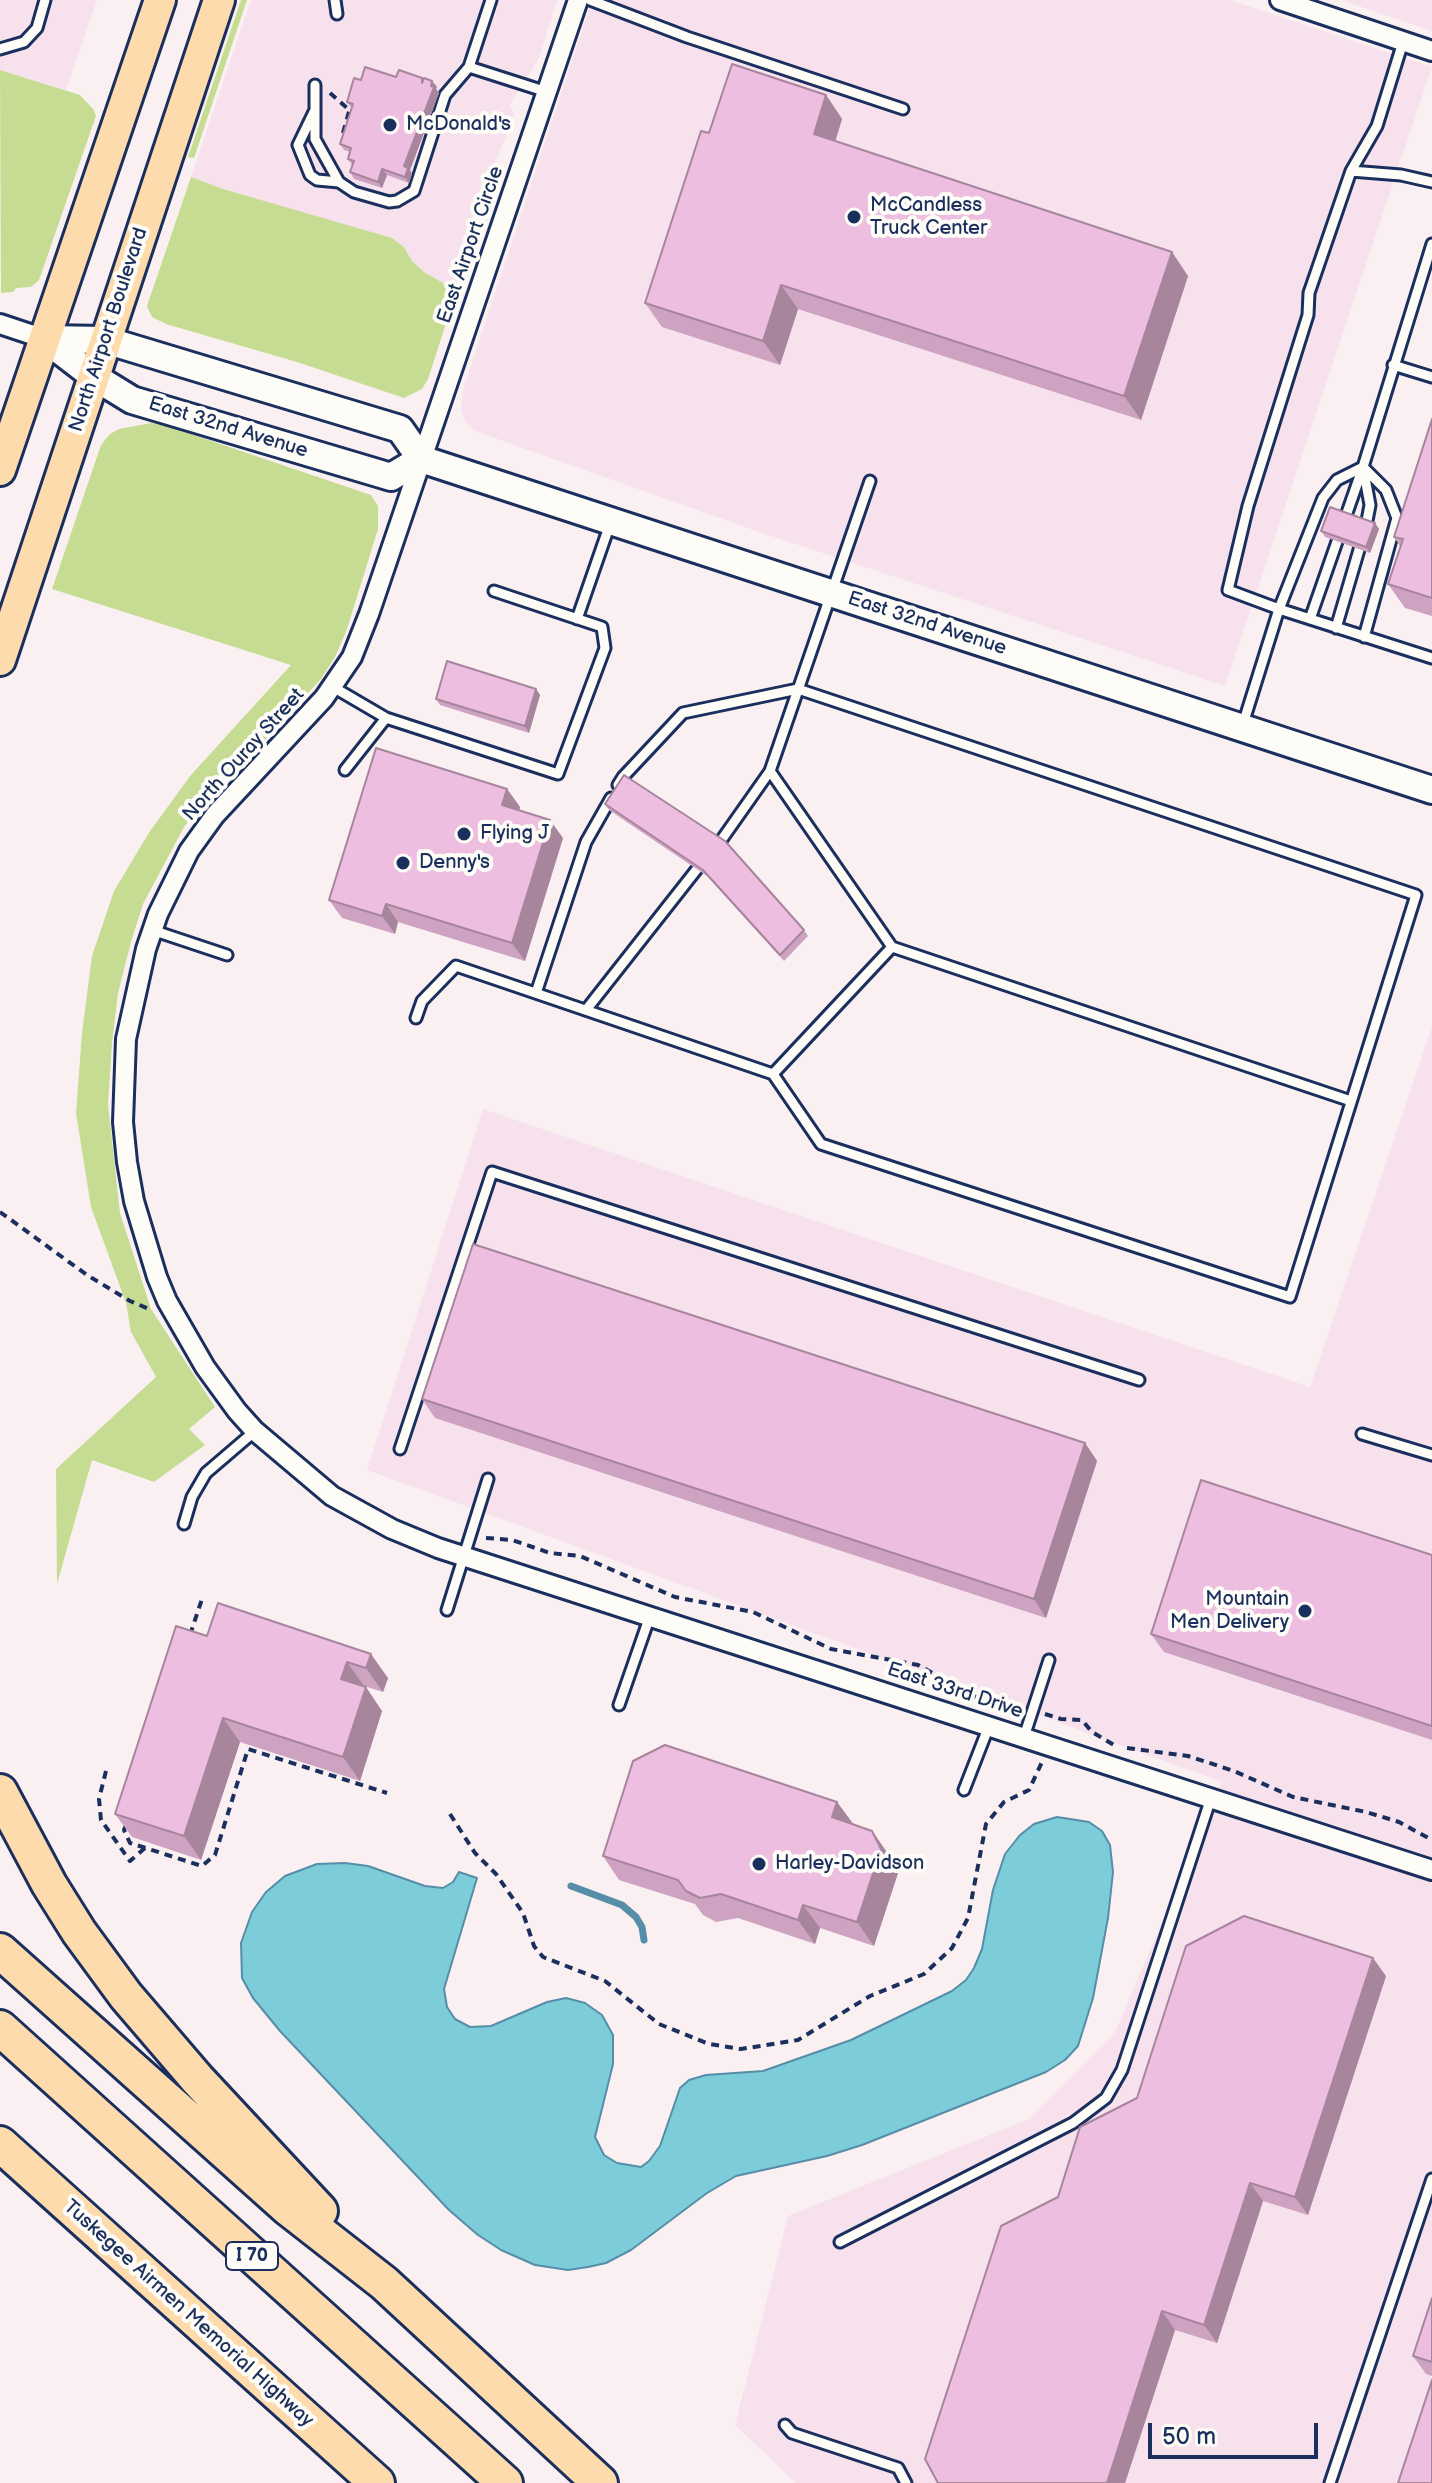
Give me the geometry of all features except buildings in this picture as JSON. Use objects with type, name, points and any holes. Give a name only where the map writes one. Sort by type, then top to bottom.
[{"type":"highway","points":[[0,1792],[49,1884],[79,1932],[126,1996],[198,2080],[373,2267],[384,2283]]},
{"type":"highway","points":[[0,1951],[288,2208],[384,2283],[600,2483]]},
{"type":"highway","name":"I 70","points":[[0,2028],[505,2483]]},
{"type":"highway","name":"Tuskegee Airmen Memorial Highway","points":[[0,2144],[377,2483]]},
{"type":"main road","points":[[0,470],[160,0]]},
{"type":"main road","name":"North Airport Boulevard","points":[[0,660],[219,0]]},
{"type":"street","name":"East Airport Circle","points":[[421,459],[578,0]]},
{"type":"street","points":[[1280,0],[1432,51]]},
{"type":"street","name":"East 32nd Avenue","points":[[0,324],[45,339],[105,340],[400,429],[421,459],[1432,790]]},
{"type":"street","name":"East 32nd Avenue","points":[[45,339],[93,376],[132,400],[391,477],[421,459]]},
{"type":"street","name":"North Ouray Street","points":[[421,459],[352,657],[333,687],[215,815],[174,876],[152,930],[132,1005],[124,1061],[123,1122],[129,1177],[144,1237],[167,1301],[205,1367],[237,1411],[310,1479],[359,1513],[401,1533],[464,1556]]},
{"type":"street","name":"East 33rd Drive","points":[[464,1556],[1432,1870]]},
{"type":"lane","points":[[0,49],[24,42],[37,28],[45,0]]},
{"type":"lane","points":[[335,0],[337,14]]},
{"type":"lane","points":[[320,86],[315,139],[339,182],[354,192],[389,202],[402,200],[411,194],[417,183],[445,95],[469,67],[491,0]]},
{"type":"lane","points":[[590,0],[687,37],[903,109]]},
{"type":"lane","points":[[1403,42],[1377,126],[1351,171],[1309,293],[1308,315],[1248,506],[1228,590],[1432,658]]},
{"type":"lane","points":[[469,67],[547,92]]},
{"type":"lane","points":[[316,109],[298,145],[310,175],[317,180],[339,182]]},
{"type":"lane","points":[[1351,171],[1401,175],[1432,182]]},
{"type":"lane","points":[[1310,619],[1363,467],[1432,244]]},
{"type":"lane","points":[[1393,365],[1432,377]]},
{"type":"lane","points":[[1242,728],[1279,609],[1323,498],[1337,480],[1363,467]]},
{"type":"lane","points":[[1336,628],[1370,505],[1363,467]]},
{"type":"lane","points":[[1363,467],[1386,490],[1397,518],[1364,637]]},
{"type":"lane","points":[[720,842],[770,771],[870,481]]},
{"type":"lane","points":[[577,619],[611,521]]},
{"type":"lane","points":[[333,687],[386,718],[558,774],[605,648],[602,627],[494,591]]},
{"type":"lane","points":[[416,1018],[422,1001],[456,966],[773,1074],[821,1144],[1290,1297],[1416,895],[798,689],[683,713],[623,777],[586,842],[536,993]]},
{"type":"lane","points":[[345,770],[386,718]]},
{"type":"lane","points":[[770,771],[892,947],[1351,1101]]},
{"type":"lane","points":[[586,1010],[697,869]]},
{"type":"lane","points":[[152,930],[227,955]]},
{"type":"lane","points":[[773,1074],[892,947]]},
{"type":"lane","points":[[400,1449],[492,1172],[1139,1380]]},
{"type":"lane","points":[[184,1524],[192,1497],[206,1473],[255,1431]]},
{"type":"lane","points":[[1362,1434],[1432,1455]]},
{"type":"lane","points":[[447,1610],[488,1479]]},
{"type":"lane","points":[[619,1705],[650,1616]]},
{"type":"lane","points":[[1024,1737],[1049,1660]]},
{"type":"lane","points":[[964,1790],[989,1726]]},
{"type":"lane","points":[[840,2242],[1073,2123],[1106,2098],[1122,2070],[1211,1798]]},
{"type":"lane","points":[[1330,2483],[1432,2179]]},
{"type":"lane","points":[[785,2425],[792,2433],[898,2468],[906,2483]]},
{"type":"path","points":[[320,86],[347,108],[357,110]]},
{"type":"path","points":[[341,141],[350,108]]},
{"type":"path","points":[[0,1212],[87,1275],[130,1301],[151,1309]]},
{"type":"path","points":[[471,1531],[492,1540],[512,1540],[550,1553],[580,1556],[675,1597],[753,1612],[831,1649],[918,1665],[978,1698],[1007,1701],[1061,1719],[1082,1720],[1092,1732],[1118,1747],[1188,1756],[1234,1771],[1293,1797],[1399,1822],[1432,1840]]},
{"type":"path","points":[[186,1646],[202,1599]]},
{"type":"path","points":[[450,1814],[475,1853],[496,1874],[523,1913],[534,1946],[543,1957],[605,1981],[659,2024],[709,2044],[741,2049],[798,2040],[870,1996],[924,1974],[952,1948],[968,1918],[986,1824],[1004,1802],[1029,1790],[1048,1745]]},
{"type":"path","points":[[127,1821],[124,1830],[130,1843],[202,1866],[215,1855],[248,1749],[387,1793]]},
{"type":"path","points":[[106,1771],[99,1799],[101,1820],[130,1861],[145,1848]]},
{"type":"shaded area","points":[[0,0],[97,0],[66,90],[0,70]]},
{"type":"shaded area","points":[[251,0],[557,0],[539,58],[510,105],[514,114],[478,203],[455,296],[443,283],[412,261],[404,247],[191,177]]},
{"type":"shaded area","points":[[592,0],[1230,0],[1432,67],[1225,686],[759,532],[475,431],[465,422],[461,410],[463,390]]},
{"type":"shaded area","points":[[1341,0],[1432,0],[1432,31]]},
{"type":"shaded area","points":[[1432,1027],[1432,2483],[796,2483],[735,2425],[788,2216],[1027,2120],[1115,2032],[1222,1782],[367,1470],[483,1109],[1310,1387]]},
{"type":"green space","points":[[241,0],[247,0],[194,158],[188,157]]},
{"type":"green space","points":[[0,70],[80,95],[96,116],[39,280],[31,287],[1,293]]},
{"type":"green space","points":[[191,177],[392,238],[404,247],[412,261],[443,283],[455,296],[422,389],[404,398],[152,317],[147,306]]},
{"type":"green space","points":[[151,423],[371,495],[378,506],[378,529],[346,632],[335,657],[321,679],[213,791],[184,827],[143,904],[131,942],[118,993],[108,1104],[120,1213],[151,1309],[215,1407],[189,1429],[205,1445],[154,1482],[92,1460],[57,1584],[56,1469],[156,1377],[131,1332],[126,1303],[91,1207],[76,1113],[92,956],[114,891],[150,831],[191,775],[291,665],[52,589],[101,445],[119,429]]},
{"type":"water","points":[[1057,1817],[1089,1822],[1102,1831],[1110,1845],[1113,1872],[1093,1998],[1078,2046],[1065,2060],[1046,2072],[862,2145],[736,2176],[707,2193],[631,2250],[606,2263],[588,2267],[568,2270],[535,2265],[501,2250],[478,2235],[449,2210],[280,2031],[253,1998],[242,1978],[241,1943],[252,1912],[266,1892],[285,1876],[317,1864],[345,1863],[368,1866],[425,1886],[443,1888],[453,1882],[459,1872],[477,1878],[444,1989],[447,2007],[455,2019],[470,2027],[491,2026],[547,2002],[566,1998],[585,2003],[602,2015],[613,2035],[613,2064],[595,2137],[604,2155],[617,2163],[641,2167],[660,2146],[680,2088],[689,2080],[706,2075],[763,2071],[851,2040],[952,1991],[966,1980],[982,1949],[993,1890],[1005,1854],[1020,1835],[1034,1824]]},
{"type":"waterway","points":[[571,1886],[622,1905],[636,1917],[644,1940]]},
{"type":"place","name":"McDonald's","points":[[390,125]]},
{"type":"place","name":"McCandless Truck Center","points":[[854,217]]},
{"type":"place","name":"Flying J","points":[[464,834]]},
{"type":"place","name":"Denny's","points":[[403,863]]},
{"type":"place","name":"Mountain Men Delivery","points":[[1305,1611]]},
{"type":"place","name":"Harley-Davidson","points":[[759,1864]]}]
